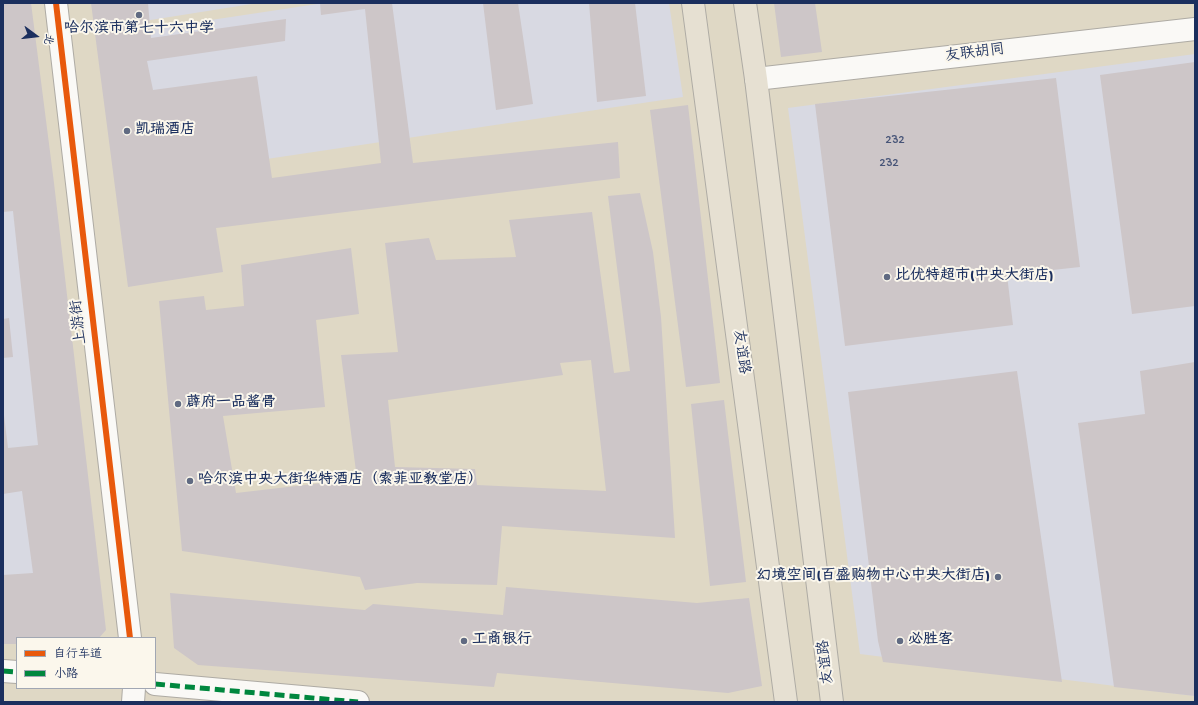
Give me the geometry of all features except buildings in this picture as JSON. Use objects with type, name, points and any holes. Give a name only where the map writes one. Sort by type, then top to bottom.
[{"type":"highway","name":"友谊路","points":[[693,3],[786,702]]},
{"type":"highway","name":"友谊路","points":[[745,3],[756,79],[832,702]]},
{"type":"street","name":"上游街","points":[[56,3],[130,637]]},
{"type":"street","name":"友联胡同","points":[[756,79],[1195,29]]},
{"type":"street","points":[[3,671],[16,672]]},
{"type":"street","points":[[156,684],[325,701],[358,702]]},
{"type":"street","points":[[133,702],[134,689]]},
{"type":"shaded area","points":[[3,3],[89,616],[3,609]]},
{"type":"shaded area","name":"哈尔滨市第七十六中学","points":[[98,3],[258,3],[100,28]]},
{"type":"shaded area","points":[[324,3],[669,3],[683,97],[119,181],[98,37]]},
{"type":"shaded area","points":[[1195,54],[1195,696],[860,654],[788,108]]},
{"type":"marked path","points":[[3,671],[16,672]]},
{"type":"marked path","points":[[156,684],[358,702]]},
{"type":"cycle path","points":[[56,3],[130,637]]},
{"type":"place","name":"哈尔滨市第七十六中学","points":[[139,15]]},
{"type":"place","name":"凯瑞酒店","points":[[127,131]]},
{"type":"place","name":"比优特超市(中央大街店)","points":[[887,277]]},
{"type":"place","name":"薜府一品酱骨","points":[[178,404]]},
{"type":"place","name":"哈尔滨中央大街华特酒店（索菲亚教堂店）","points":[[190,481]]},
{"type":"place","name":"幻境空间(百盛购物中心中央大街店)","points":[[998,577]]},
{"type":"place","name":"工商银行","points":[[464,641]]},
{"type":"place","name":"必胜客","points":[[900,641]]}]
